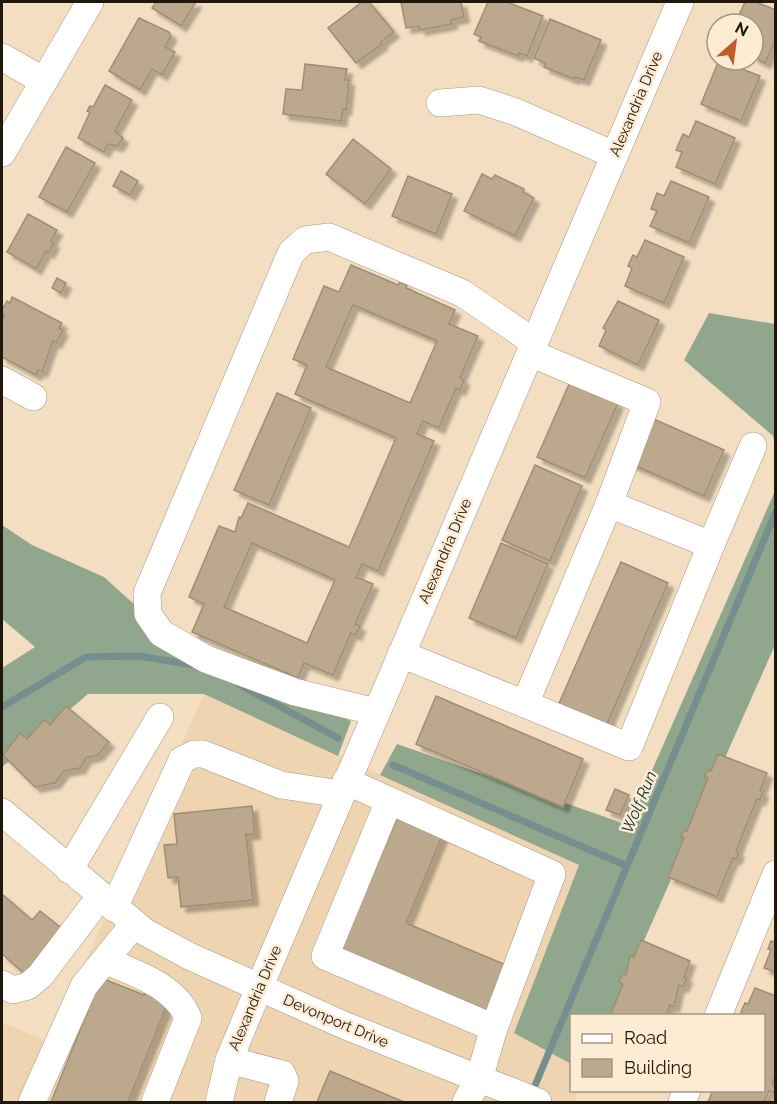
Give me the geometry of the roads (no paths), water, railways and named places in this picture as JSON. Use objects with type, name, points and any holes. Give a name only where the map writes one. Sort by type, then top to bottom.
[{"type":"street","points":[[2,153],[42,80],[90,2]]},
{"type":"street","name":"Alexandria Drive","points":[[219,1102],[229,1059],[259,987],[680,2]]},
{"type":"street","points":[[2,57],[42,80]]},
{"type":"street","points":[[440,103],[479,100],[516,112],[615,155]]},
{"type":"street","points":[[376,712],[295,692],[206,659],[161,633],[148,614],[147,594],[246,354],[291,253],[305,240],[329,237],[462,293],[532,347],[646,402],[609,504],[525,704]]},
{"type":"street","points":[[2,380],[33,397]]},
{"type":"street","points":[[401,654],[629,747],[753,446]]},
{"type":"street","points":[[609,504],[711,545]]},
{"type":"street","points":[[69,870],[160,717]]},
{"type":"street","points":[[32,1102],[84,986],[107,961],[116,910],[182,760],[194,754],[203,754],[282,785],[344,788],[389,801],[552,874],[494,1028],[479,1079],[466,1102]]},
{"type":"street","points":[[389,801],[325,956],[494,1028]]},
{"type":"street","name":"Devonport Drive","points":[[2,812],[116,910],[189,956],[538,1102]]},
{"type":"street","points":[[719,1014],[776,874]]},
{"type":"street","points":[[2,984],[13,990],[28,986],[116,910]]},
{"type":"street","points":[[107,961],[170,993],[183,1006],[188,1018],[155,1102]]},
{"type":"street","points":[[229,1059],[282,1074],[285,1081],[278,1102]]},
{"type":"waterway","name":"Wolf Run","points":[[531,1095],[776,511]]},
{"type":"waterway","points":[[2,707],[86,657],[138,656],[194,665]]},
{"type":"waterway","points":[[240,685],[338,738]]},
{"type":"waterway","points":[[393,765],[627,866]]}]
